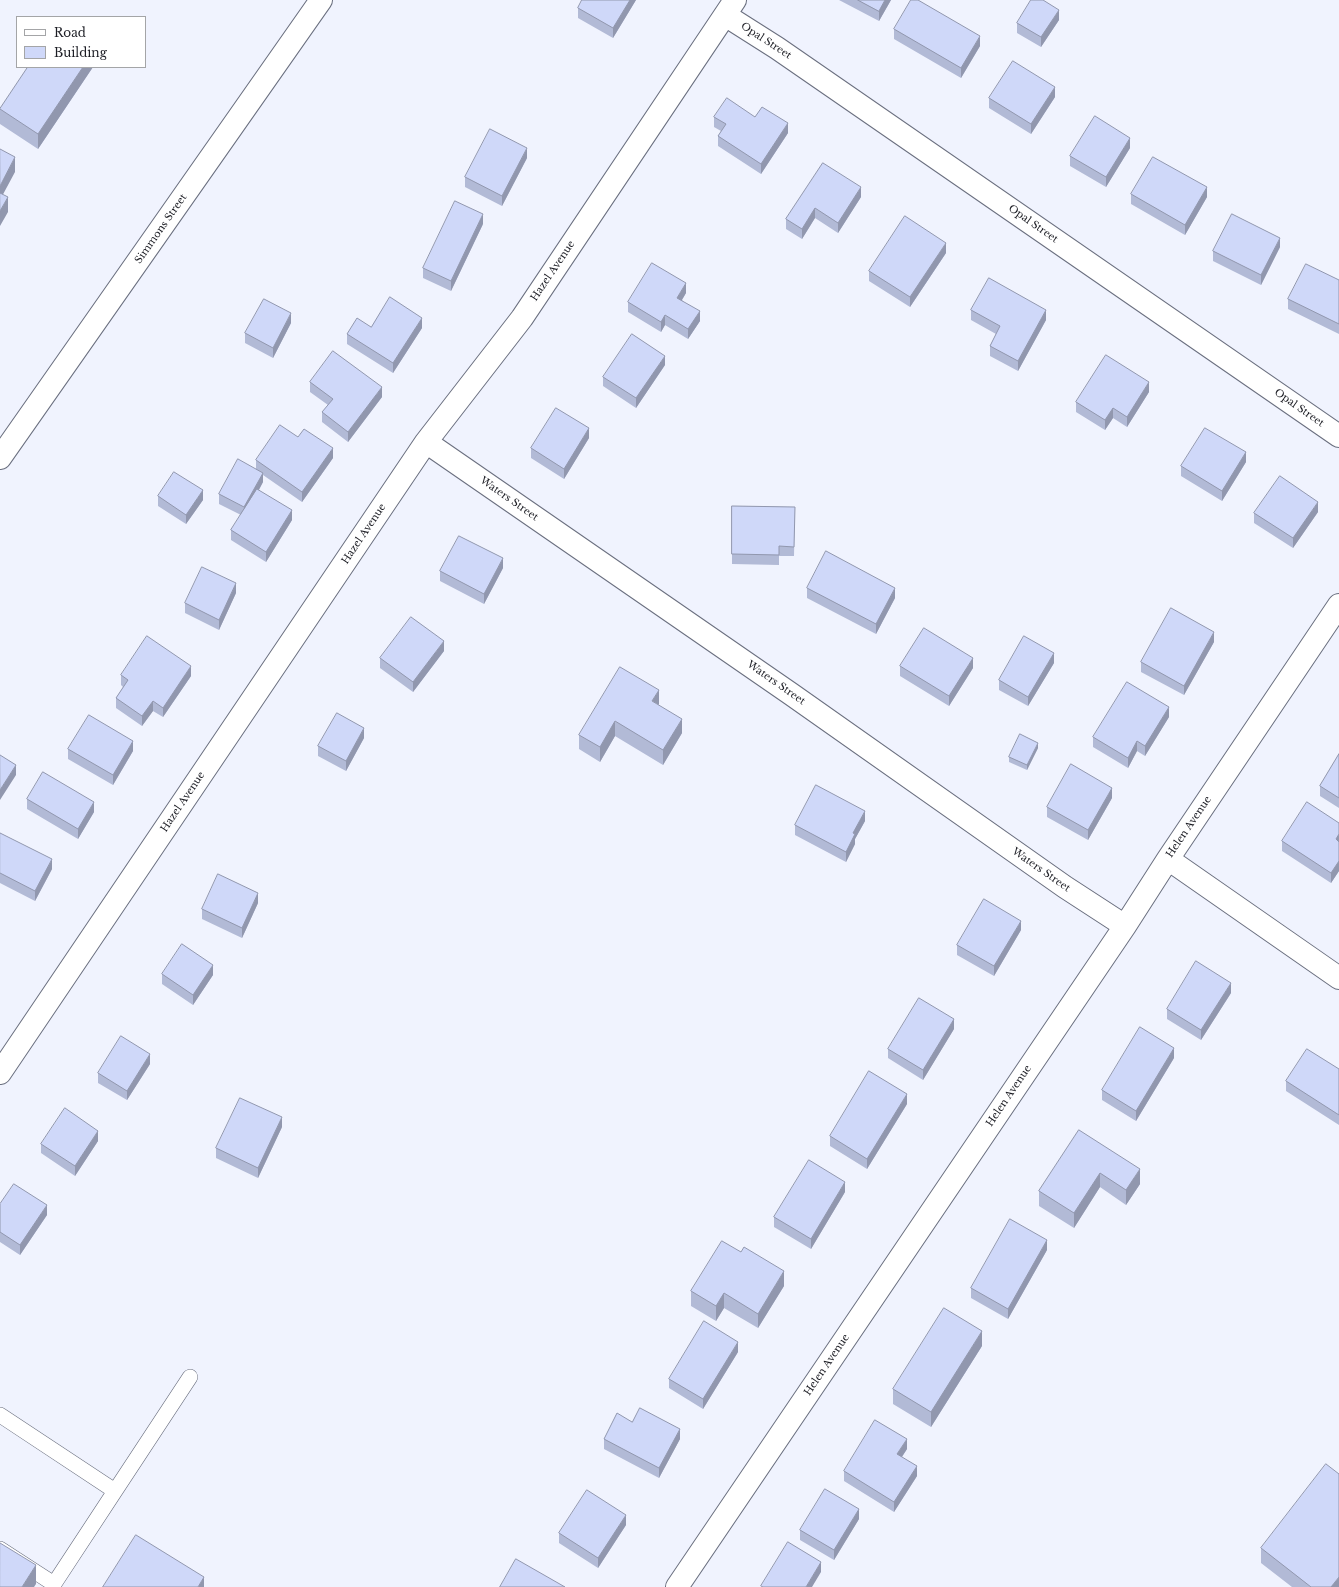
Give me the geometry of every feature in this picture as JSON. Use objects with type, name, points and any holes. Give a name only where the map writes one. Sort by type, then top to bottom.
[{"type":"street","name":"Simmons Street","points":[[0,458],[321,0]]},
{"type":"street","name":"Opal Street","points":[[730,7],[777,48],[1339,436]]},
{"type":"street","name":"Hazel Avenue","points":[[0,1073],[426,442],[522,318],[730,7]]},
{"type":"street","name":"Waters Street","points":[[426,442],[791,694],[1064,886],[1124,926]]},
{"type":"street","name":"Helen Avenue","points":[[677,1587],[1339,605]]},
{"type":"street","points":[[1168,859],[1339,978]]},
{"type":"lane","points":[[0,1549],[53,1586],[190,1377]]},
{"type":"lane","points":[[0,1415],[115,1491]]},
{"type":"building","points":[[582,0],[630,0],[613,28],[578,8]]},
{"type":"building","points":[[858,0],[885,0],[879,11]]},
{"type":"building","points":[[911,0],[918,0],[980,36],[961,68],[894,29]]},
{"type":"building","points":[[1031,0],[1043,0],[1059,10],[1041,37],[1017,23]]},
{"type":"building","points":[[1013,61],[1055,87],[1031,124],[989,98]]},
{"type":"building","points":[[27,68],[82,68],[38,134],[0,109]]},
{"type":"building","points":[[727,98],[755,117],[762,107],[788,123],[761,164],[718,136],[726,124],[714,117]]},
{"type":"building","points":[[1095,116],[1130,138],[1106,177],[1070,156]]},
{"type":"building","points":[[490,129],[527,148],[502,196],[465,177]]},
{"type":"building","points":[[0,149],[15,157],[0,186]]},
{"type":"building","points":[[1153,157],[1207,187],[1185,225],[1131,194]]},
{"type":"building","points":[[823,163],[861,187],[838,223],[815,208],[802,229],[786,219]]},
{"type":"building","points":[[0,193],[8,197],[0,211]]},
{"type":"building","points":[[455,201],[483,214],[451,281],[423,268]]},
{"type":"building","points":[[1232,214],[1280,238],[1261,275],[1213,251]]},
{"type":"building","points":[[905,216],[946,243],[910,297],[869,271]]},
{"type":"building","points":[[652,263],[686,283],[677,298],[700,311],[688,329],[665,315],[661,322],[628,302]]},
{"type":"building","points":[[1306,264],[1339,280],[1339,324],[1288,299]]},
{"type":"building","points":[[989,278],[1046,310],[1018,361],[990,346],[1000,326],[971,310]]},
{"type":"building","points":[[390,297],[422,318],[393,363],[347,334],[357,318],[371,327]]},
{"type":"building","points":[[264,299],[291,313],[273,348],[245,333]]},
{"type":"building","points":[[632,334],[665,356],[636,398],[603,377]]},
{"type":"building","points":[[333,351],[382,387],[348,432],[322,412],[333,399],[310,382]]},
{"type":"building","points":[[1106,355],[1149,382],[1127,417],[1113,408],[1105,420],[1076,402]]},
{"type":"building","points":[[556,408],[589,428],[564,469],[531,448]]},
{"type":"building","points":[[280,425],[298,437],[304,429],[333,448],[302,492],[256,460]]},
{"type":"building","points":[[1205,428],[1246,452],[1222,491],[1181,466]]},
{"type":"building","points":[[238,459],[263,473],[244,507],[219,494]]},
{"type":"building","points":[[174,472],[203,490],[186,515],[158,496]]},
{"type":"building","points":[[1280,476],[1318,502],[1293,538],[1254,513]]},
{"type":"building","points":[[257,489],[292,510],[266,552],[231,530]]},
{"type":"building","points":[[732,506],[795,507],[794,547],[779,546],[779,555],[732,554]]},
{"type":"building","points":[[459,536],[503,558],[484,594],[440,571]]},
{"type":"building","points":[[826,551],[895,588],[876,624],[807,588]]},
{"type":"building","points":[[202,567],[236,583],[219,620],[185,603]]},
{"type":"building","points":[[1171,608],[1214,632],[1184,686],[1141,662]]},
{"type":"building","points":[[411,617],[444,641],[413,682],[380,658]]},
{"type":"building","points":[[924,628],[973,658],[949,696],[900,666]]},
{"type":"building","points":[[147,636],[191,666],[163,708],[153,701],[142,716],[116,698],[128,680],[121,675]]},
{"type":"building","points":[[1024,636],[1054,653],[1028,697],[999,680]]},
{"type":"building","points":[[620,667],[659,690],[652,701],[682,719],[663,750],[615,721],[600,747],[579,735]]},
{"type":"building","points":[[1127,682],[1169,707],[1145,746],[1137,741],[1128,758],[1093,737]]},
{"type":"building","points":[[337,713],[364,728],[346,761],[318,746]]},
{"type":"building","points":[[89,715],[133,741],[113,775],[68,749]]},
{"type":"building","points":[[1020,734],[1038,743],[1027,765],[1009,757]]},
{"type":"building","points":[[1339,754],[1339,798],[1320,786]]},
{"type":"building","points":[[0,755],[16,765],[0,790]]},
{"type":"building","points":[[1071,764],[1112,788],[1088,830],[1047,807]]},
{"type":"building","points":[[43,772],[94,802],[78,829],[27,799]]},
{"type":"building","points":[[816,785],[865,811],[853,833],[855,834],[846,852],[795,825]]},
{"type":"building","points":[[1307,802],[1339,823],[1339,834],[1336,839],[1339,842],[1339,861],[1331,873],[1282,841]]},
{"type":"building","points":[[0,833],[52,859],[35,891],[0,873]]},
{"type":"building","points":[[218,874],[258,893],[242,928],[202,909]]},
{"type":"building","points":[[984,899],[1021,921],[994,966],[957,945]]},
{"type":"building","points":[[182,944],[213,965],[193,995],[162,974]]},
{"type":"building","points":[[1196,961],[1231,983],[1201,1030],[1167,1009]]},
{"type":"building","points":[[919,998],[954,1019],[923,1070],[888,1049]]},
{"type":"building","points":[[1140,1027],[1174,1048],[1136,1111],[1102,1090]]},
{"type":"building","points":[[121,1036],[150,1054],[127,1091],[98,1073]]},
{"type":"building","points":[[1307,1049],[1339,1069],[1339,1115],[1286,1081]]},
{"type":"building","points":[[869,1071],[907,1094],[867,1159],[830,1136]]},
{"type":"building","points":[[240,1098],[282,1117],[258,1168],[216,1148]]},
{"type":"building","points":[[65,1108],[98,1131],[75,1166],[41,1144]]},
{"type":"building","points":[[1079,1130],[1140,1169],[1126,1190],[1100,1173],[1074,1213],[1039,1191]]},
{"type":"building","points":[[809,1160],[845,1182],[811,1239],[774,1217]]},
{"type":"building","points":[[14,1184],[47,1205],[20,1245],[0,1232],[0,1204]]},
{"type":"building","points":[[1010,1219],[1047,1240],[1008,1309],[971,1288]]},
{"type":"building","points":[[722,1241],[741,1252],[744,1247],[784,1271],[758,1314],[724,1293],[716,1306],[691,1291]]},
{"type":"building","points":[[944,1308],[982,1331],[931,1412],[893,1389]]},
{"type":"building","points":[[704,1321],[738,1342],[703,1399],[669,1379]]},
{"type":"building","points":[[640,1408],[680,1429],[659,1468],[604,1439],[617,1413],[632,1422]]},
{"type":"building","points":[[875,1420],[907,1439],[897,1454],[917,1466],[894,1502],[844,1471]]},
{"type":"building","points":[[1326,1464],[1339,1474],[1339,1577],[1331,1587],[1311,1587],[1261,1548]]},
{"type":"building","points":[[825,1489],[859,1509],[834,1550],[800,1530]]},
{"type":"building","points":[[587,1490],[626,1515],[598,1558],[559,1533]]},
{"type":"building","points":[[136,1535],[204,1577],[198,1587],[103,1587]]},
{"type":"building","points":[[788,1542],[821,1562],[806,1587],[761,1586]]},
{"type":"building","points":[[0,1543],[36,1565],[22,1587],[0,1587]]},
{"type":"building","points":[[516,1559],[565,1587],[500,1587]]}]
